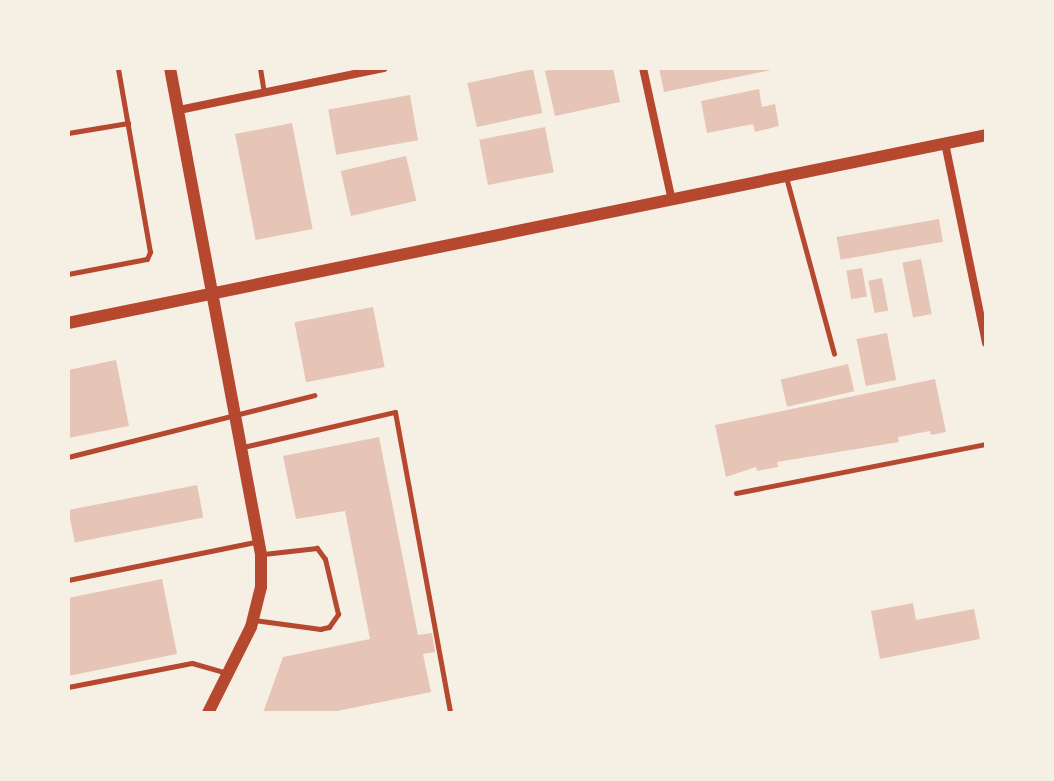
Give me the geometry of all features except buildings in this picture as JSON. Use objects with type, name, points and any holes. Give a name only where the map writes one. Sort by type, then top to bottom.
[{"type":"street","points":[[170,68],[261,555],[253,620],[208,713]]},
{"type":"street","points":[[179,110],[384,68]]},
{"type":"street","points":[[643,68],[671,196]]},
{"type":"street","points":[[68,323],[671,196],[786,177],[986,135]]},
{"type":"street","points":[[945,143],[986,343]]},
{"type":"lane","points":[[68,274],[147,259],[150,252],[118,68]]},
{"type":"lane","points":[[260,68],[265,92]]},
{"type":"lane","points":[[68,133],[128,123]]},
{"type":"lane","points":[[786,177],[834,354]]},
{"type":"lane","points":[[68,457],[314,395]]},
{"type":"lane","points":[[242,447],[395,412],[450,713]]},
{"type":"lane","points":[[736,493],[986,444]]},
{"type":"lane","points":[[68,580],[260,541]]},
{"type":"lane","points":[[253,620],[320,629],[329,627],[338,614],[325,559],[317,548],[261,555]]},
{"type":"lane","points":[[68,687],[192,663],[229,674]]}]
